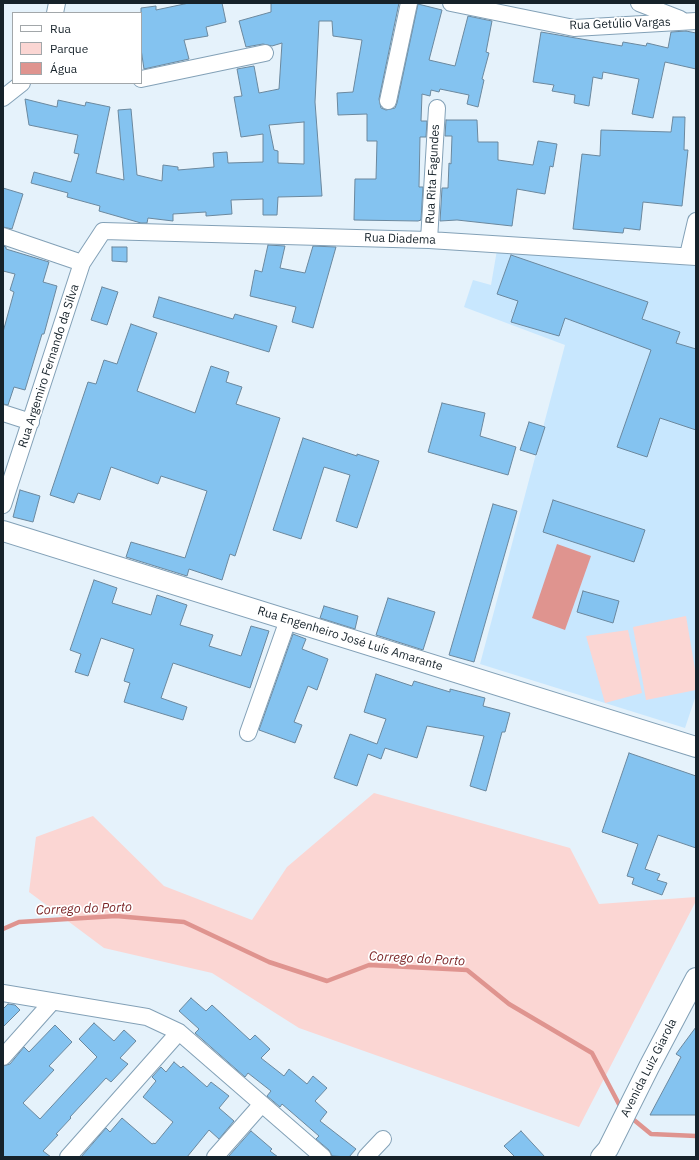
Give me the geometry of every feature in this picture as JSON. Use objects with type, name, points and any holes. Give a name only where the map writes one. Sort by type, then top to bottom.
[{"type":"street","points":[[388,102],[409,3]]},
{"type":"street","name":"Rua Getúlio Vargas","points":[[451,3],[574,28],[691,21]]},
{"type":"street","points":[[639,3],[691,21]]},
{"type":"street","points":[[142,79],[265,53]]},
{"type":"street","points":[[3,98],[21,84]]},
{"type":"street","name":"Rua Rita Fagundes","points":[[429,240],[437,108]]},
{"type":"street","points":[[692,256],[696,221]]},
{"type":"street","name":"Rua Diadema","points":[[103,231],[429,240],[692,256]]},
{"type":"street","name":"Rua Argemiro Fernando da Silva","points":[[3,505],[82,263],[103,231]]},
{"type":"street","points":[[3,236],[82,263]]},
{"type":"street","points":[[3,413],[31,422]]},
{"type":"street","name":"Rua Engenheiro José Luís Amarante","points":[[3,531],[696,747]]},
{"type":"street","points":[[248,733],[288,620]]},
{"type":"street","name":"Avenida Luiz Giarola","points":[[601,1157],[608,1149],[696,978]]},
{"type":"street","points":[[3,993],[147,1017],[179,1032],[261,1105],[323,1157]]},
{"type":"street","points":[[3,1057],[52,1002]]},
{"type":"street","points":[[68,1157],[179,1032]]},
{"type":"street","points":[[215,1157],[261,1105]]},
{"type":"street","points":[[366,1157],[383,1139]]},
{"type":"shaded area","points":[[497,250],[696,266],[696,695],[685,728],[480,664],[565,345],[464,307],[473,280],[491,285]]},
{"type":"green space","points":[[686,616],[696,675],[696,690],[646,700],[633,627]]},
{"type":"green space","points":[[628,630],[642,693],[605,703],[586,636]]},
{"type":"green space","points":[[374,793],[570,848],[599,904],[696,897],[696,901],[579,1127],[299,1028],[212,973],[104,948],[29,892],[36,837],[93,816],[164,886],[252,920],[287,867]]},
{"type":"water","points":[[557,544],[591,556],[565,630],[532,618]]},
{"type":"building","points":[[189,3],[222,3],[226,22],[206,27],[208,36],[184,40],[189,59],[144,69],[142,56],[141,8],[156,6],[156,10]]},
{"type":"building","points":[[271,3],[399,3],[379,99],[381,108],[386,110],[395,108],[397,103],[418,4],[442,10],[429,60],[455,66],[468,16],[492,21],[486,52],[489,53],[482,79],[484,80],[478,107],[467,104],[469,95],[440,89],[439,92],[431,90],[430,96],[422,94],[421,121],[427,121],[426,137],[420,137],[419,187],[423,187],[421,220],[354,220],[355,179],[376,179],[377,141],[367,141],[367,114],[338,115],[337,93],[353,92],[362,40],[333,36],[332,21],[319,21],[315,102],[322,196],[278,197],[277,215],[263,215],[263,199],[231,200],[232,214],[206,216],[206,212],[173,214],[173,221],[148,218],[147,223],[141,223],[99,211],[100,206],[67,197],[68,193],[31,183],[34,172],[71,182],[79,154],[74,153],[78,135],[29,125],[25,99],[57,107],[58,100],[85,106],[86,102],[110,107],[96,173],[124,180],[118,110],[131,109],[137,175],[162,181],[163,165],[178,167],[178,170],[214,167],[213,153],[227,152],[228,163],[263,162],[263,134],[241,137],[234,97],[242,96],[237,69],[254,66],[259,93],[279,89],[282,43],[272,46],[263,44],[246,47],[239,21],[271,12]],"holes":[[[304,122],[304,164],[278,163],[278,151],[274,150],[269,125]]]},
{"type":"building","points":[[686,31],[696,33],[696,69],[665,62],[653,118],[632,114],[639,79],[603,72],[602,79],[593,77],[589,106],[574,103],[575,95],[552,91],[554,85],[533,82],[541,32],[622,46],[623,42],[646,46],[647,43],[668,48],[671,32]]},
{"type":"building","points":[[673,117],[685,117],[684,150],[688,150],[682,206],[643,202],[640,230],[624,228],[623,233],[573,229],[582,154],[600,156],[601,130],[671,132]]},
{"type":"building","points":[[446,120],[477,120],[478,142],[498,142],[498,160],[533,165],[538,141],[557,144],[553,167],[550,166],[545,194],[517,189],[512,226],[457,220],[440,221],[442,188],[448,188],[449,163],[451,164],[452,136],[445,136]]},
{"type":"building","points":[[3,188],[23,194],[12,229],[3,227]]},
{"type":"building","points":[[268,245],[285,246],[280,268],[305,273],[313,246],[336,247],[313,328],[292,322],[296,307],[250,296],[255,270],[262,272]]},
{"type":"building","points":[[3,246],[6,247],[6,249],[49,262],[43,282],[57,286],[44,334],[42,334],[25,390],[14,387],[8,405],[3,404],[3,332],[14,292],[10,290],[15,274],[3,271]]},
{"type":"building","points":[[112,247],[127,247],[127,262],[112,261]]},
{"type":"building","points":[[511,255],[648,302],[642,319],[680,332],[676,343],[696,349],[696,430],[660,418],[647,457],[617,447],[651,350],[565,318],[559,336],[511,322],[518,301],[497,294]]},
{"type":"building","points":[[102,287],[118,292],[107,325],[91,320]]},
{"type":"building","points":[[159,297],[233,319],[235,314],[277,326],[269,352],[153,317]]},
{"type":"building","points":[[131,324],[157,333],[137,391],[195,413],[211,366],[229,372],[226,382],[242,387],[236,404],[280,418],[235,556],[230,554],[222,580],[189,569],[187,576],[126,557],[131,542],[185,558],[207,491],[161,476],[158,484],[111,467],[100,500],[78,493],[74,503],[50,495],[88,382],[96,384],[104,360],[117,364]]},
{"type":"building","points":[[442,403],[485,413],[480,436],[516,447],[508,475],[428,452]]},
{"type":"building","points":[[529,422],[545,427],[536,455],[520,450]]},
{"type":"building","points":[[303,438],[357,456],[357,454],[379,461],[357,528],[336,521],[350,475],[324,467],[301,539],[273,530]]},
{"type":"building","points":[[20,490],[40,496],[33,522],[13,517]]},
{"type":"building","points":[[553,500],[645,530],[634,562],[543,532]]},
{"type":"building","points":[[493,504],[517,511],[474,662],[449,655]]},
{"type":"building","points":[[94,580],[117,588],[112,603],[151,615],[157,595],[187,605],[180,625],[213,635],[209,646],[241,656],[251,626],[269,631],[250,688],[173,663],[161,698],[187,707],[183,720],[124,702],[130,683],[124,681],[134,649],[101,638],[88,676],[75,672],[81,654],[70,650]]},
{"type":"building","points":[[583,591],[619,601],[613,623],[577,612]]},
{"type":"building","points":[[388,598],[435,612],[423,650],[376,635]]},
{"type":"building","points":[[324,606],[358,616],[355,629],[320,618]]},
{"type":"building","points":[[293,634],[306,639],[302,649],[328,659],[317,690],[308,686],[294,722],[302,725],[295,743],[259,730]]},
{"type":"building","points":[[376,674],[412,686],[414,681],[450,692],[450,689],[485,698],[483,706],[510,713],[505,732],[502,732],[486,791],[470,786],[484,736],[427,726],[417,758],[385,748],[381,759],[368,754],[357,786],[334,778],[350,734],[377,744],[386,719],[364,712]]},
{"type":"building","points":[[629,753],[696,776],[696,848],[658,835],[645,869],[660,874],[657,880],[667,883],[662,895],[632,884],[634,878],[627,876],[638,844],[602,832]]},
{"type":"building","points":[[191,998],[206,1011],[212,1005],[250,1040],[255,1035],[270,1049],[261,1058],[284,1076],[289,1069],[307,1084],[313,1076],[327,1088],[315,1101],[327,1112],[320,1121],[356,1149],[349,1157],[332,1156],[329,1150],[316,1139],[319,1136],[282,1104],[280,1107],[267,1096],[271,1091],[248,1073],[245,1077],[195,1033],[199,1029],[179,1011]]},
{"type":"building","points":[[8,1004],[15,1005],[20,1010],[3,1027],[3,1009]]},
{"type":"building","points":[[94,1023],[114,1041],[124,1030],[136,1041],[120,1058],[128,1064],[111,1082],[106,1078],[70,1117],[71,1118],[56,1134],[58,1135],[43,1151],[51,1157],[3,1157],[3,1066],[10,1064],[24,1047],[29,1052],[55,1025],[72,1042],[49,1066],[54,1070],[23,1103],[40,1119],[97,1057],[79,1039]]},
{"type":"building","points":[[696,1027],[696,1115],[650,1115],[681,1057],[676,1054]]},
{"type":"building","points":[[174,1062],[181,1068],[183,1066],[207,1087],[211,1082],[229,1096],[219,1108],[234,1121],[219,1139],[209,1130],[187,1157],[81,1157],[106,1128],[110,1132],[122,1118],[152,1144],[155,1144],[173,1122],[143,1097],[156,1081],[152,1077],[161,1067],[166,1072]]},
{"type":"building","points":[[251,1131],[272,1149],[270,1151],[278,1157],[228,1157]]},
{"type":"building","points":[[521,1131],[545,1157],[515,1157],[504,1146]]},
{"type":"waterway","name":"Corrego do Porto","points":[[3,929],[19,922],[116,916],[184,922],[269,962],[327,981],[369,965],[467,970],[509,1004],[592,1053],[621,1108]]},
{"type":"waterway","name":"Corrego do Porto","points":[[634,1120],[651,1134],[696,1136]]}]
